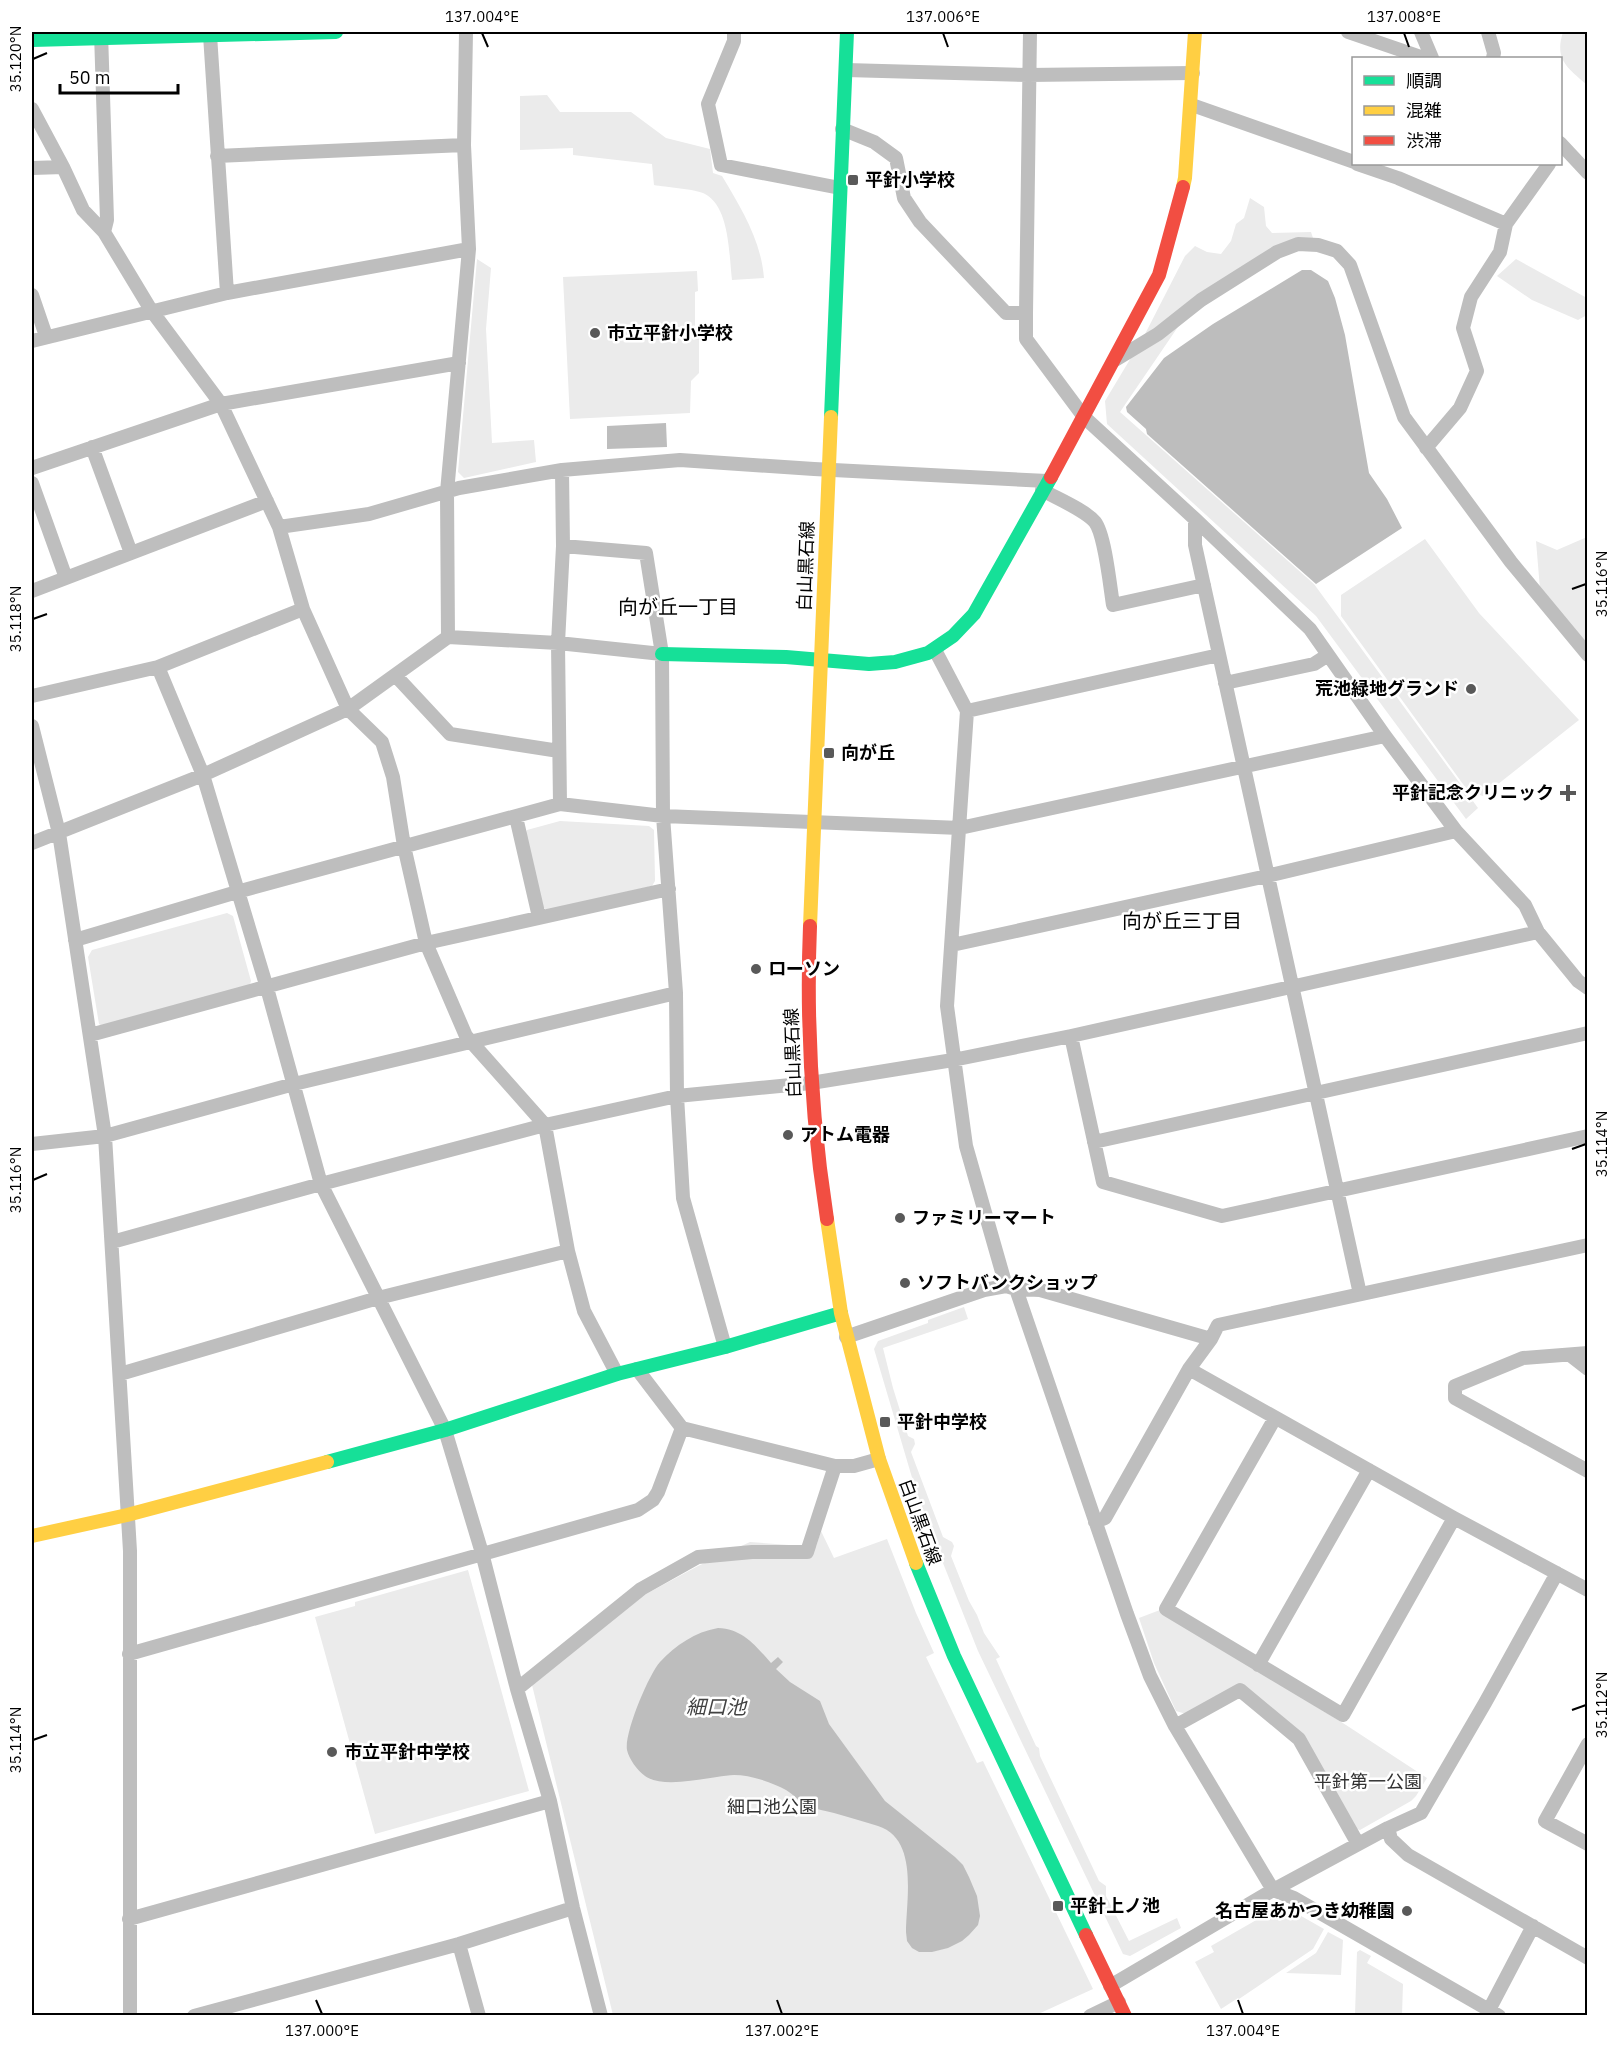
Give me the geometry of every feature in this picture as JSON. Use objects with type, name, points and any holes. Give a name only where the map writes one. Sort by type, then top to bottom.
[{"type":"street","points":[[32,40],[101,35],[336,32]]},
{"type":"street","points":[[448,638],[447,492],[469,249],[464,145],[466,32]]},
{"type":"street","points":[[734,32],[734,41],[708,105],[722,165],[840,188]]},
{"type":"street","name":"白山黒石線","points":[[847,32],[808,957],[811,1083],[819,1166],[846,1337],[879,1459],[907,1541],[954,1656],[1125,2016]]},
{"type":"street","points":[[1030,32],[1026,339],[1084,417],[1310,629],[1385,736],[1456,831],[1525,905],[1538,932],[1578,981],[1587,988]]},
{"type":"street","points":[[32,843],[203,775],[348,709],[448,638],[558,643],[662,654],[880,664],[909,660],[935,650],[958,633],[974,614],[1084,417],[1159,275],[1185,178],[1192,105],[1195,32]]},
{"type":"street","points":[[1348,32],[1421,57]]},
{"type":"street","points":[[1421,32],[1432,57]]},
{"type":"street","points":[[1488,32],[1494,52],[1493,57]]},
{"type":"street","points":[[101,35],[107,220],[104,232]]},
{"type":"street","points":[[210,35],[227,293]]},
{"type":"street","points":[[846,70],[1028,75],[1193,73]]},
{"type":"street","points":[[1192,105],[1352,162]]},
{"type":"street","points":[[32,109],[83,210],[104,232],[151,310],[221,404],[279,527],[303,609],[348,709],[382,742],[393,777],[404,846],[426,943],[466,1036],[545,1125],[568,1251],[584,1311],[617,1374]]},
{"type":"street","points":[[842,129],[874,142],[896,158],[904,198],[920,222],[1006,313],[1026,313]]},
{"type":"street","points":[[217,156],[464,145]]},
{"type":"street","points":[[1562,147],[1587,173]]},
{"type":"street","points":[[1361,165],[1398,178],[1506,224]]},
{"type":"street","points":[[1398,178],[1402,165]]},
{"type":"street","points":[[1426,447],[1460,408],[1478,371],[1463,327],[1471,297],[1500,252],[1506,224],[1549,165]]},
{"type":"street","points":[[32,168],[63,167]]},
{"type":"street","points":[[1114,361],[1158,334],[1201,300],[1277,252],[1298,244],[1318,245],[1337,251],[1350,265],[1404,417],[1510,562],[1539,594],[1587,655]]},
{"type":"street","points":[[32,341],[227,293],[469,249]]},
{"type":"street","points":[[32,296],[46,336]]},
{"type":"street","points":[[32,468],[221,404],[459,363]]},
{"type":"street","points":[[92,447],[131,553]]},
{"type":"street","points":[[279,527],[369,514],[459,488],[562,470],[680,460],[1045,485],[1095,522],[1100,535],[1113,604],[1204,585]]},
{"type":"street","points":[[560,804],[558,643],[563,546],[562,470]]},
{"type":"street","points":[[32,483],[66,578]]},
{"type":"street","points":[[32,591],[267,501]]},
{"type":"street","points":[[1195,519],[1195,545],[1360,1294]]},
{"type":"street","points":[[563,546],[646,553],[662,654],[663,816],[676,993],[677,1096],[683,1198],[725,1347]]},
{"type":"street","points":[[32,696],[158,667],[303,609]]},
{"type":"street","points":[[935,650],[967,711],[947,1006],[966,1146],[1011,1287],[1150,1676],[1175,1726],[1274,1890],[1294,1898],[1494,2013],[1533,1926]]},
{"type":"street","points":[[967,711],[1219,655]]},
{"type":"street","points":[[1225,683],[1314,664],[1328,655]]},
{"type":"street","points":[[158,667],[203,775],[267,988],[321,1184],[445,1430],[482,1553],[517,1689],[550,1801],[573,1908],[601,2016]]},
{"type":"street","points":[[395,675],[450,734],[559,752]]},
{"type":"street","points":[[32,726],[58,833],[105,1136],[130,1551],[130,2016]]},
{"type":"street","points":[[75,940],[237,892],[516,818],[560,804],[663,816],[960,828],[1385,736]]},
{"type":"street","points":[[516,818],[539,917]]},
{"type":"street","points":[[952,945],[1267,876],[1456,831]]},
{"type":"street","points":[[90,1035],[426,943],[669,890]]},
{"type":"street","points":[[112,1242],[545,1125],[677,1096],[811,1083],[953,1060],[1538,932]]},
{"type":"street","points":[[32,1144],[105,1136],[294,1084],[676,993]]},
{"type":"street","points":[[1094,1142],[1315,1095],[1587,1033]]},
{"type":"street","points":[[1071,1036],[1103,1182],[1222,1216],[1587,1136]]},
{"type":"street","points":[[1095,1522],[1105,1518],[1189,1369],[1211,1339],[1218,1325],[1587,1245]]},
{"type":"street","points":[[120,1374],[378,1298],[568,1251]]},
{"type":"street","points":[[846,1337],[966,1294],[1011,1287],[1040,1290],[1211,1339]]},
{"type":"street","points":[[32,1536],[127,1515],[445,1430],[617,1374],[725,1347],[841,1313]]},
{"type":"street","points":[[1587,1353],[1523,1358],[1455,1386],[1455,1398],[1587,1471]]},
{"type":"street","points":[[1570,1355],[1587,1369]]},
{"type":"street","points":[[637,1369],[682,1428],[836,1466],[854,1466],[879,1459]]},
{"type":"street","points":[[1189,1369],[1587,1590]]},
{"type":"street","points":[[1275,1418],[1166,1609],[1343,1715],[1454,1518]]},
{"type":"street","points":[[129,1654],[638,1510],[653,1500],[658,1492],[682,1428]]},
{"type":"street","points":[[517,1689],[641,1588],[698,1557],[752,1552],[807,1552],[836,1466]]},
{"type":"street","points":[[1258,1665],[1369,1470]]},
{"type":"street","points":[[1110,1986],[1274,1890],[1388,1828],[1421,1813],[1557,1573]]},
{"type":"street","points":[[1175,1726],[1240,1690],[1299,1739],[1358,1844]]},
{"type":"street","points":[[1587,1744],[1545,1821],[1587,1844]]},
{"type":"street","points":[[129,1919],[550,1801]]},
{"type":"street","points":[[1388,1828],[1391,1839],[1408,1855],[1587,1958]]},
{"type":"street","points":[[194,2016],[459,1944],[573,1908]]},
{"type":"street","points":[[459,1944],[479,2016]]},
{"type":"street","points":[[1090,2016],[1119,2002]]},
{"type":"green space","points":[[1563,32],[1587,32],[1587,85],[1564,63],[1560,50]]},
{"type":"green space","points":[[547,95],[560,112],[631,112],[666,138],[710,149],[713,173],[722,176],[743,212],[754,237],[764,278],[732,280],[727,233],[724,221],[713,200],[701,192],[654,185],[652,164],[573,155],[573,148],[520,150],[520,96]]},
{"type":"green space","points":[[1250,198],[1264,207],[1266,226],[1272,233],[1311,232],[1313,238],[1199,296],[1120,412],[1314,584],[1478,808],[1466,819],[1316,616],[1107,424],[1105,401],[1144,336],[1185,256],[1195,246],[1207,252],[1221,254],[1231,241],[1236,224],[1244,218]]},
{"type":"green space","points":[[477,259],[491,268],[486,329],[492,443],[534,440],[536,462],[464,478],[458,472]]},
{"type":"green space","points":[[1516,259],[1587,298],[1587,315],[1578,320],[1532,300],[1497,276]]},
{"type":"green space","points":[[697,271],[695,328],[699,328],[699,373],[691,381],[690,413],[570,419],[563,277]]},
{"type":"green space","points":[[1587,537],[1587,645],[1540,589],[1536,541],[1557,550]]},
{"type":"green space","name":"荒池緑地グランド","points":[[1425,539],[1479,613],[1579,720],[1483,796],[1468,791],[1341,616],[1341,595]]},
{"type":"green space","points":[[560,821],[649,826],[654,830],[655,881],[652,886],[547,910],[541,906],[524,836],[527,830]]},
{"type":"green space","points":[[227,913],[233,916],[251,981],[249,987],[105,1028],[99,1024],[88,957],[92,950]]},
{"type":"green space","points":[[964,1307],[968,1319],[883,1348],[893,1388],[908,1436],[914,1439],[915,1444],[911,1452],[943,1537],[952,1542],[954,1546],[951,1556],[969,1601],[984,1633],[1000,1657],[996,1659],[1036,1746],[1039,1748],[1040,1756],[1099,1881],[1106,1886],[1106,1896],[1129,1941],[1177,1918],[1181,1928],[1130,1956],[1123,1954],[978,1651],[916,1491],[874,1349],[878,1341]]},
{"type":"green space","name":"細口池公園","points":[[821,1531],[834,1558],[887,1539],[934,1653],[926,1657],[977,1763],[983,1761],[1093,1989],[1036,2015],[613,2015],[532,1685],[635,1600],[698,1566],[750,1542],[816,1547]]},
{"type":"green space","points":[[468,1570],[529,1791],[375,1834],[315,1617],[355,1606],[355,1602]]},
{"type":"green space","name":"平針第一公園","points":[[1160,1610],[1427,1778],[1416,1796],[1360,1830],[1352,1828],[1300,1734],[1240,1685],[1186,1714],[1176,1711],[1154,1663],[1139,1618]]},
{"type":"green space","points":[[1280,1904],[1324,1929],[1313,1949],[1221,2009],[1195,1962],[1214,1952],[1211,1946],[1279,1907]]},
{"type":"green space","points":[[1328,1932],[1343,1940],[1341,1975],[1286,1973],[1316,1953]]},
{"type":"green space","points":[[1360,1950],[1371,1956],[1367,1963],[1403,1984],[1402,2015],[1355,2015],[1357,1952]]},
{"type":"water","points":[[1302,270],[1311,270],[1328,281],[1335,298],[1345,335],[1369,473],[1387,499],[1402,528],[1316,584],[1147,434],[1146,429],[1127,412],[1126,407],[1164,358],[1213,324]]},
{"type":"water","points":[[666,423],[667,447],[607,449],[607,426]]},
{"type":"water","name":"細口池","points":[[718,1628],[742,1635],[771,1663],[778,1657],[783,1662],[776,1669],[790,1682],[820,1701],[829,1724],[885,1801],[963,1865],[977,1896],[980,1916],[978,1925],[962,1941],[932,1952],[919,1952],[912,1948],[907,1941],[906,1932],[908,1888],[905,1857],[900,1844],[891,1833],[878,1826],[808,1806],[780,1787],[754,1778],[734,1775],[664,1782],[645,1776],[636,1768],[627,1750],[629,1731],[638,1704],[655,1669],[666,1656],[686,1640]]},
{"type":"traffic: fast","points":[[32,40],[336,32]]},
{"type":"traffic: fast","points":[[831,417],[847,32]]},
{"type":"traffic: fast","points":[[662,654],[786,657],[869,664],[895,662],[928,653],[953,636],[974,614],[1051,477]]},
{"type":"traffic: fast","points":[[327,1462],[445,1430],[617,1374],[725,1347],[841,1313]]},
{"type":"traffic: fast","points":[[916,1563],[954,1656],[1086,1935]]},
{"type":"traffic: slow","points":[[1183,187],[1195,32]]},
{"type":"traffic: slow","points":[[810,926],[831,417]]},
{"type":"traffic: slow","points":[[827,1219],[841,1313],[879,1459],[916,1563]]},
{"type":"traffic: slow","points":[[32,1536],[127,1515],[327,1462]]},
{"type":"traffic: jam","points":[[1051,477],[1159,275],[1183,187]]},
{"type":"traffic: jam","points":[[810,926],[811,1073],[817,1146],[827,1219]]},
{"type":"traffic: jam","points":[[1086,1935],[1125,2016]]},
{"type":"place","name":"平針小学校","points":[[853,180]]},
{"type":"place","name":"市立平針小学校","points":[[595,333]]},
{"type":"place","name":"荒池緑地グランド","points":[[1471,689]]},
{"type":"place","name":"向が丘","points":[[829,753]]},
{"type":"place","name":"平針記念クリニック","points":[[1568,793]]},
{"type":"place","name":"ローソン","points":[[756,969]]},
{"type":"place","name":"アトム電器","points":[[788,1135]]},
{"type":"place","name":"ファミリーマート","points":[[900,1218]]},
{"type":"place","name":"ソフトバンクショップ","points":[[905,1283]]},
{"type":"place","name":"平針中学校","points":[[885,1422]]},
{"type":"place","name":"市立平針中学校","points":[[332,1752]]},
{"type":"place","name":"平針上ノ池","points":[[1058,1906]]},
{"type":"place","name":"名古屋あかつき幼稚園","points":[[1407,1911]]},
{"type":"district","name":"向が丘一丁目","points":[[678,607]]},
{"type":"district","name":"向が丘三丁目","points":[[1182,921]]}]
